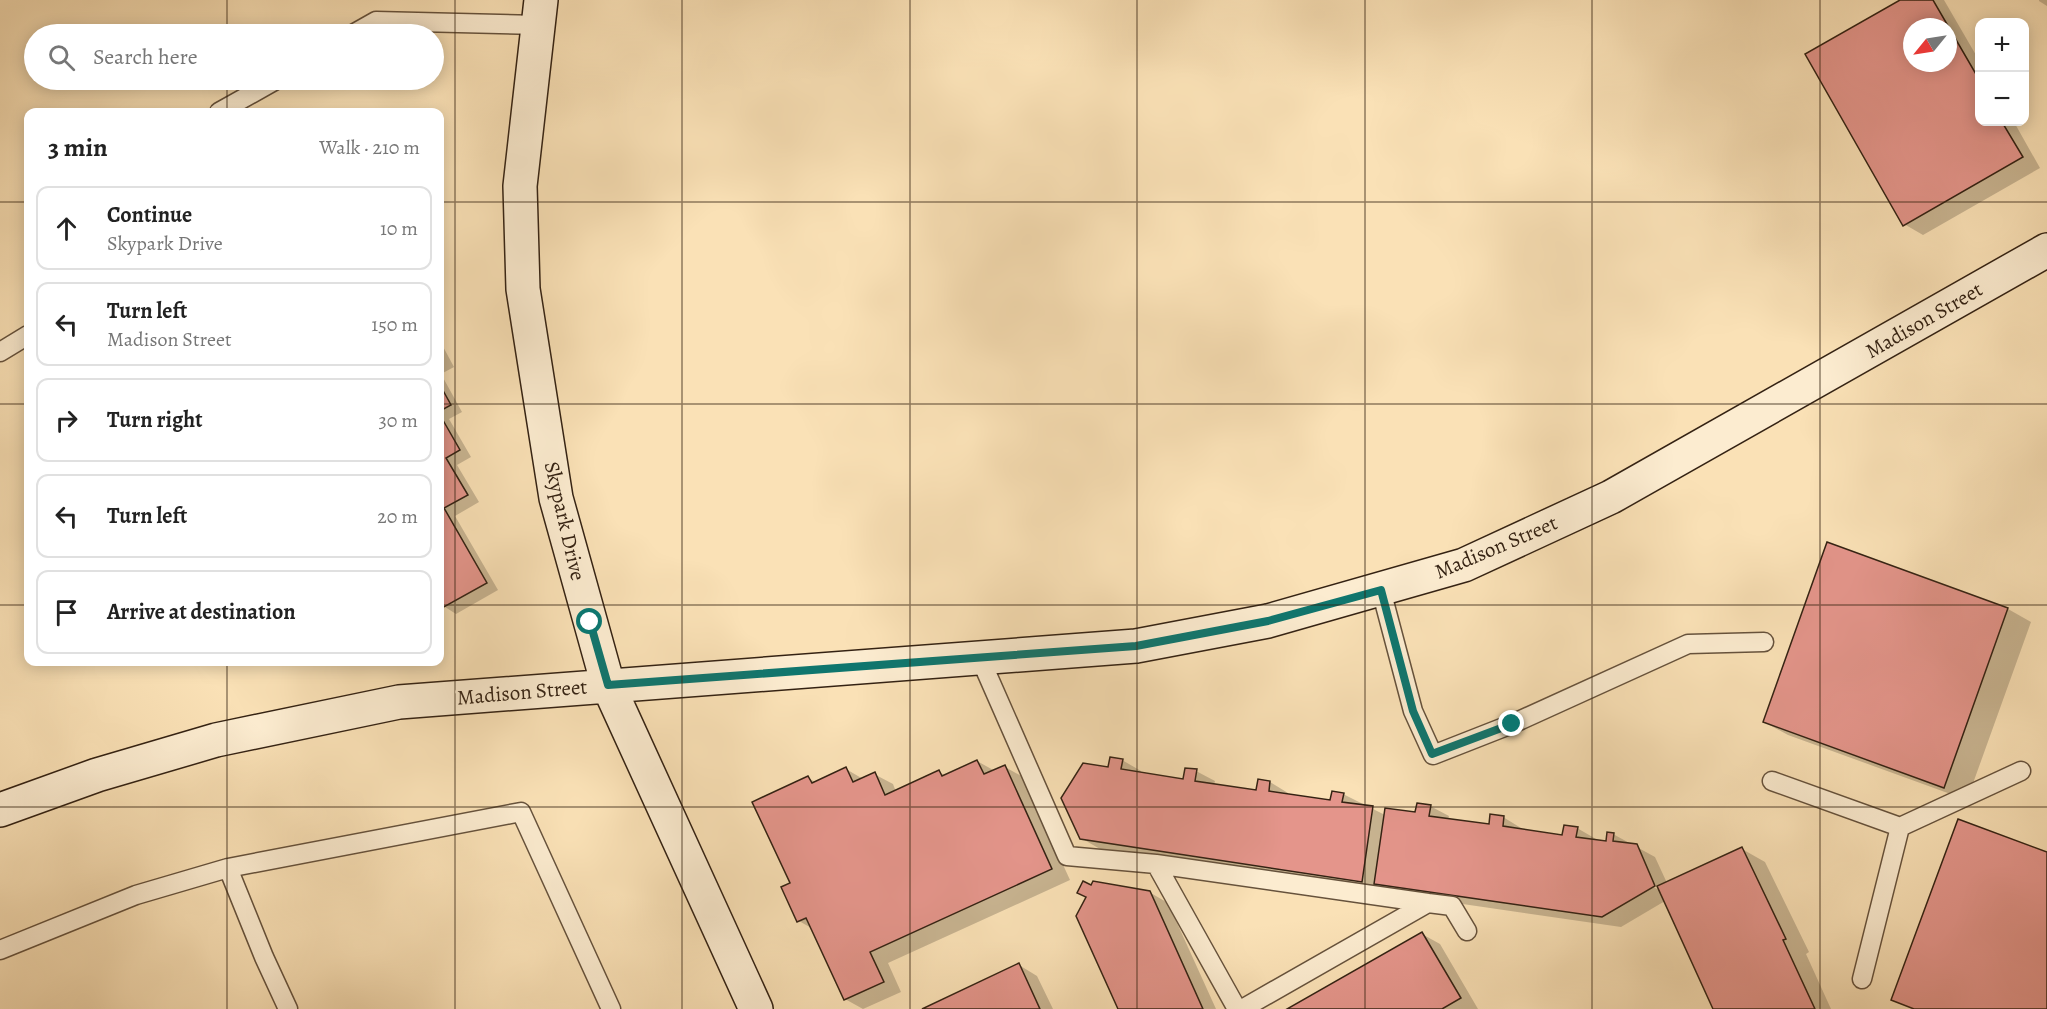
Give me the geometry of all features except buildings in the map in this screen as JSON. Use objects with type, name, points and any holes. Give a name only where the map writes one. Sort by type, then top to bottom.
[{"type":"main road","name":"Skypark Drive","points":[[539,12],[520,186],[523,289],[556,498],[608,685],[756,1009]]},
{"type":"main road","name":"Madison Street","points":[[0,810],[97,776],[216,740],[399,702],[1136,646],[1268,621],[1464,565],[1611,497],[2047,250]]},
{"type":"lane","points":[[371,24],[376,21],[539,12]]},
{"type":"lane","points":[[226,108],[258,90]]},
{"type":"lane","points":[[0,352],[24,337]]},
{"type":"lane","points":[[1381,590],[1413,711],[1432,754],[1512,724],[1688,644],[1764,642]]},
{"type":"lane","points":[[980,658],[1067,856],[1156,864],[1452,906],[1467,931]]},
{"type":"lane","points":[[1772,781],[1900,827],[2021,771]]},
{"type":"lane","points":[[0,950],[136,895],[228,868],[521,812],[611,1009]]},
{"type":"lane","points":[[1862,979],[1900,827]]},
{"type":"lane","points":[[1156,864],[1237,1009]]},
{"type":"lane","points":[[228,868],[288,1009]]},
{"type":"lane","points":[[1242,1009],[1428,903]]},
{"type":"route","points":[[590,622],[608,685],[1136,646],[1268,621],[1381,590],[1413,711],[1432,754],[1512,724]]}]
